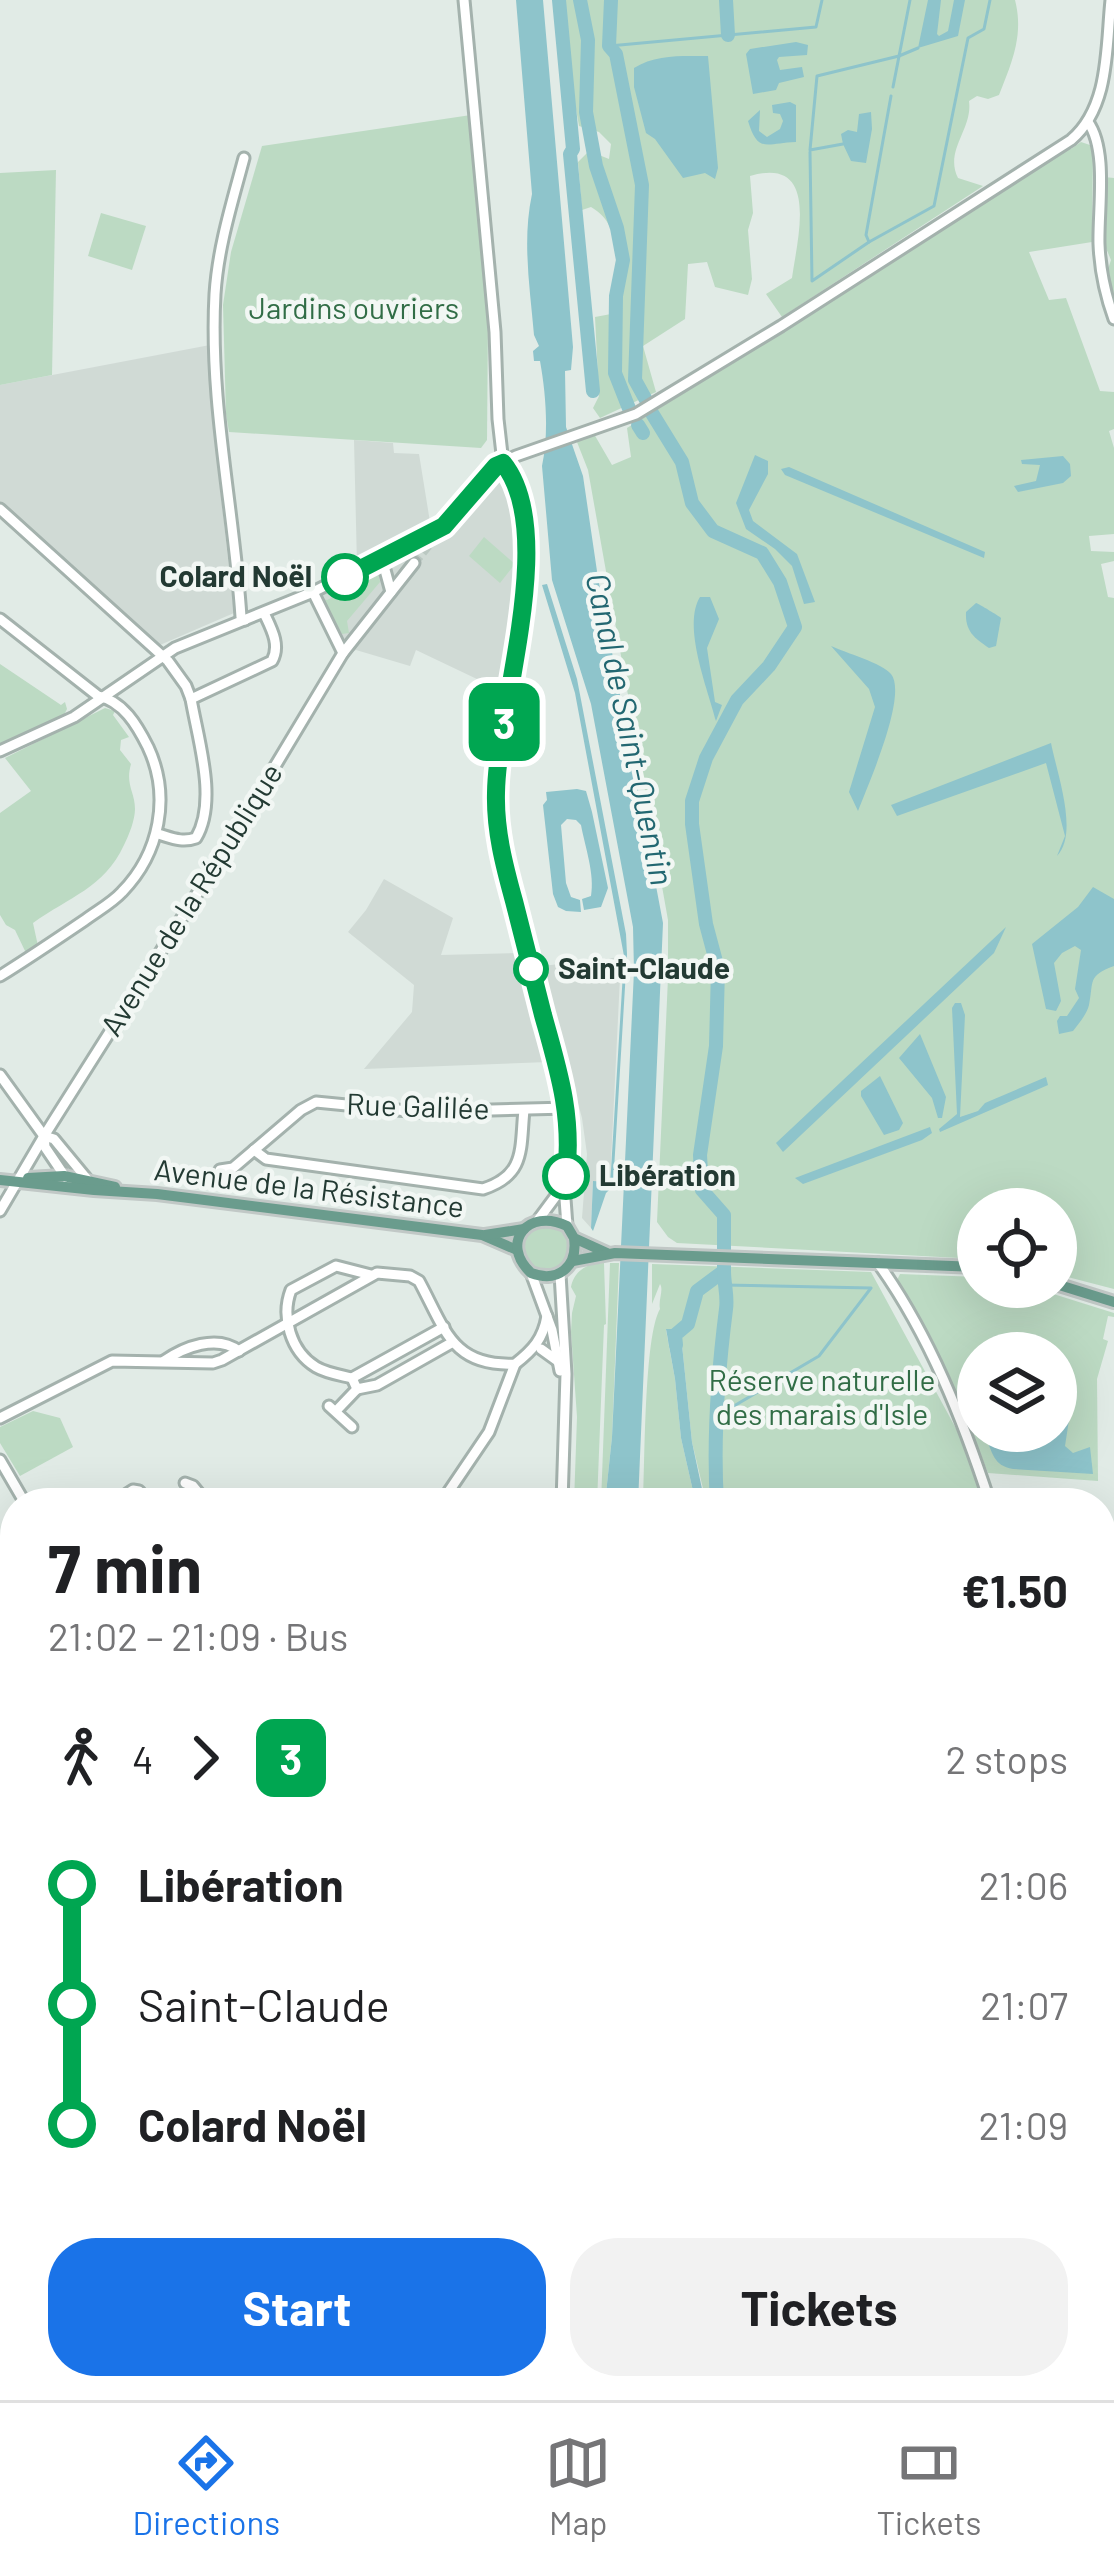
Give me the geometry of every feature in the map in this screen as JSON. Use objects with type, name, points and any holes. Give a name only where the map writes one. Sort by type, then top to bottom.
[{"type":"main road","name":"Avenue de la Résistance","points":[[19,1180],[64,1176],[130,1191]]},
{"type":"main road","points":[[0,1180],[19,1180]]},
{"type":"main road","name":"Avenue de la Résistance","points":[[19,1180],[482,1235]]},
{"type":"main road","points":[[482,1235],[555,1220],[567,1226],[574,1238],[573,1261]]},
{"type":"main road","points":[[524,1229],[517,1250],[524,1267],[545,1277],[560,1274],[573,1261],[611,1253],[957,1266]]},
{"type":"main road","points":[[482,1235],[517,1250]]},
{"type":"main road","points":[[574,1238],[611,1253]]},
{"type":"main road","points":[[1077,1291],[1114,1302]]},
{"type":"street","points":[[464,0],[495,332],[497,419],[503,463],[520,499],[527,559],[497,769],[497,824],[568,1108],[567,1226]]},
{"type":"street","points":[[1111,0],[1091,127],[1099,143],[1101,264],[1114,319]]},
{"type":"street","points":[[430,537],[496,466],[636,414],[1091,127]]},
{"type":"street","points":[[244,158],[219,256],[215,375],[245,620]]},
{"type":"street","points":[[0,509],[161,655],[186,686],[207,794],[202,823],[196,838],[188,841],[158,834]]},
{"type":"street","points":[[0,751],[74,717],[161,655],[313,592],[404,546]]},
{"type":"street","points":[[382,559],[391,592]]},
{"type":"street","name":"Avenue de la République","points":[[0,1211],[344,653],[414,563]]},
{"type":"street","points":[[313,592],[344,653]]},
{"type":"street","points":[[191,699],[272,661],[275,642],[264,613]]},
{"type":"street","points":[[0,619],[98,696],[113,700],[136,723],[154,761],[161,797],[158,834],[122,893],[0,976]]},
{"type":"street","points":[[0,1075],[44,1136],[45,1148],[72,1188]]},
{"type":"street","name":"Rue Galilée","points":[[220,1170],[233,1168],[316,1102],[418,1112],[568,1108]]},
{"type":"street","points":[[254,1150],[266,1160],[483,1189],[513,1173],[524,1110]]},
{"type":"street","points":[[44,1136],[54,1139],[87,1179]]},
{"type":"street","points":[[538,1220],[564,1185]]},
{"type":"street","points":[[878,1263],[961,1416],[985,1488]]},
{"type":"street","points":[[371,1275],[336,1265],[291,1290],[284,1314],[294,1341],[309,1362],[355,1384],[374,1387],[453,1342]]},
{"type":"street","points":[[0,1418],[112,1360],[213,1363],[377,1273],[415,1278],[457,1349],[476,1360],[515,1364]]},
{"type":"street","points":[[531,1273],[555,1341],[564,1393]]},
{"type":"street","points":[[560,1274],[562,1488]]},
{"type":"street","points":[[451,1488],[489,1432],[515,1364],[542,1337],[547,1316]]},
{"type":"street","points":[[529,1353],[555,1341],[562,1323]]},
{"type":"street","points":[[352,1427],[332,1408],[355,1384],[444,1327]]},
{"type":"street","points":[[164,1361],[186,1346],[229,1345],[239,1351]]},
{"type":"street","points":[[541,1348],[559,1361]]},
{"type":"street","points":[[0,1460],[16,1488]]},
{"type":"street","points":[[185,1483],[195,1488]]},
{"type":"shaded area","points":[[210,345],[211,405],[234,613],[160,645],[0,504],[0,385]]},
{"type":"shaded area","points":[[354,440],[393,443],[394,453],[419,454],[430,522],[449,535],[504,477],[519,549],[500,690],[416,650],[410,666],[356,650],[347,654],[320,593],[370,572],[357,565]]},
{"type":"shaded area","points":[[384,879],[453,918],[441,955],[520,953],[526,976],[542,966],[621,957],[610,1182],[593,1181],[591,1228],[582,1218],[587,1154],[582,1118],[565,1056],[548,1062],[364,1069],[412,1012],[414,985],[348,932]]},
{"type":"green space","points":[[562,0],[1015,0],[1017,37],[1004,83],[999,95],[969,101],[954,158],[958,178],[983,186],[782,317],[766,294],[792,278],[800,205],[787,178],[772,173],[750,176],[752,279],[748,295],[715,287],[707,262],[688,264],[685,319],[643,346],[656,392],[600,418],[593,408],[599,396],[595,317],[611,314],[615,241],[603,216],[591,207],[582,210],[578,162],[589,151],[609,159],[611,144],[599,132],[579,126]]},
{"type":"green space","name":"Jardins ouvriers","points":[[471,115],[488,321],[487,440],[481,448],[229,432],[223,305],[231,252],[262,146]]},
{"type":"green space","points":[[1081,142],[1093,146],[1092,242],[1029,252],[1049,300],[1066,298],[1100,391],[1114,392],[1114,429],[1109,431],[1114,448],[1114,534],[1089,536],[1091,551],[1114,552],[1114,561],[1101,564],[1108,597],[1114,598],[1114,1289],[1077,1279],[1077,1188],[957,1188],[957,1258],[677,1243],[657,1222],[668,920],[588,470],[577,442],[594,434],[612,465],[631,457],[627,428]]},
{"type":"green space","points":[[56,170],[52,375],[0,385],[0,173]]},
{"type":"green space","points":[[1104,177],[1114,178],[1114,304],[1107,272],[1111,260],[1103,241]]},
{"type":"green space","points":[[101,213],[146,226],[132,270],[88,256]]},
{"type":"green space","points":[[484,537],[515,564],[500,583],[469,556]]},
{"type":"green space","points":[[379,575],[380,582],[347,621],[349,633],[342,634],[323,599]]},
{"type":"green space","points":[[0,664],[61,705],[65,702],[67,709],[63,717],[0,747]]},
{"type":"green space","points":[[105,708],[115,711],[113,715],[129,737],[121,740],[120,750],[131,764],[135,809],[131,827],[106,872],[33,923],[38,946],[26,953],[15,930],[0,915],[0,813],[31,791],[5,758]]},
{"type":"green space","points":[[546,1224],[562,1231],[569,1247],[562,1263],[546,1270],[530,1263],[523,1247],[530,1231]]},
{"type":"green space","points":[[604,1263],[606,1324],[598,1488],[575,1488],[577,1417],[571,1332],[576,1296],[571,1287],[575,1276],[592,1264]]},
{"type":"green space","points":[[610,1263],[619,1263],[612,1437],[607,1488],[602,1488]]},
{"type":"green space","name":"Réserve naturelle des marais d'Isle","points":[[652,1264],[871,1272],[957,1430],[957,1452],[969,1452],[972,1458],[981,1488],[703,1488],[692,1442],[681,1335],[666,1330],[692,1488],[644,1488],[648,1372],[660,1284],[652,1304]]},
{"type":"green space","points":[[900,1274],[957,1276],[957,1308],[1077,1308],[1077,1301],[1114,1313],[1108,1316],[1103,1339],[1108,1341],[1097,1379],[1098,1481],[988,1473],[980,1452],[1077,1452],[1077,1332],[957,1332],[956,1394],[897,1280]]},
{"type":"green space","points":[[33,1411],[60,1418],[73,1447],[20,1476],[0,1443],[0,1427]]},
{"type":"water","points":[[516,0],[543,0],[573,347],[571,370],[565,371],[566,427],[583,476],[663,923],[639,1488],[607,1488],[633,927],[591,704],[552,580],[542,466],[545,400],[540,361],[534,361],[533,351],[539,346],[528,264],[532,194]]},
{"type":"water","points":[[928,0],[941,0],[939,36],[948,31],[954,0],[965,0],[958,36],[918,48]]},
{"type":"water","points":[[796,42],[808,45],[807,55],[777,60],[780,70],[802,67],[804,77],[753,94],[746,54],[750,49]]},
{"type":"water","points":[[708,56],[718,168],[715,179],[705,173],[683,178],[646,133],[634,68],[660,58]]},
{"type":"water","points":[[772,105],[796,105],[796,142],[760,142],[748,121],[760,110],[759,131],[767,137],[783,121],[773,113]]},
{"type":"water","points":[[871,112],[866,163],[851,161],[841,134],[857,132],[859,114]]},
{"type":"water","points":[[755,455],[768,461],[768,474],[749,510],[753,521],[797,554],[815,602],[804,604],[792,566],[746,529],[736,503]]},
{"type":"water","points":[[1063,456],[1071,476],[1063,483],[1018,492],[1014,486],[1036,481],[1040,465],[1022,464],[1021,460]]},
{"type":"water","points":[[789,467],[985,552],[984,558],[785,475],[781,469]]},
{"type":"water","points":[[547,584],[577,679],[626,934],[613,1186],[593,1231],[593,1181],[610,1182],[624,956],[575,693],[542,585]]},
{"type":"water","points":[[700,597],[710,597],[719,619],[707,648],[715,702],[722,705],[716,721],[695,641],[695,609]]},
{"type":"water","points":[[976,603],[1001,618],[996,646],[989,648],[969,629],[966,612]]},
{"type":"water","points":[[831,646],[886,670],[895,685],[885,741],[858,811],[849,792],[875,707],[869,689]]},
{"type":"water","points":[[1051,743],[1066,818],[1066,833],[1063,846],[1057,856],[1065,836],[1046,763],[897,816],[891,805]]},
{"type":"water","points":[[586,791],[608,888],[601,907],[584,910],[582,899],[591,896],[592,888],[589,861],[581,825],[567,819],[561,825],[566,883],[571,897],[580,900],[581,912],[558,907],[553,894],[543,805],[546,792]]},
{"type":"water","points":[[1093,887],[1114,899],[1114,966],[1096,976],[1088,1008],[1073,1031],[1059,1034],[1057,1021],[1067,1016],[1079,998],[1075,989],[1081,950],[1075,946],[1054,963],[1061,1001],[1056,1011],[1046,1009],[1032,944],[1078,907]]},
{"type":"water","points":[[1006,927],[994,953],[783,1152],[776,1143]]},
{"type":"water","points":[[955,1003],[961,1003],[965,1015],[960,1117],[1046,1077],[1048,1085],[940,1132],[957,1114]]},
{"type":"water","points":[[920,1034],[946,1097],[942,1118],[899,1058]]},
{"type":"water","points":[[880,1076],[903,1123],[899,1130],[884,1135],[861,1096]]},
{"type":"water","points":[[930,1127],[932,1133],[922,1140],[803,1184],[795,1178]]},
{"type":"water","points":[[666,1329],[676,1329],[681,1335],[702,1488],[692,1488]]},
{"type":"water","points":[[1090,1447],[1093,1474],[1013,1469],[997,1461],[992,1452],[1073,1453]]},
{"type":"waterway","points":[[559,0],[593,391]]},
{"type":"waterway","points":[[580,0],[588,40],[586,112],[623,260],[616,296],[615,373],[630,411]]},
{"type":"waterway","points":[[611,0],[609,46],[616,54],[642,185],[635,380],[646,400]]},
{"type":"waterway","points":[[726,0],[728,35]]},
{"type":"waterway","points":[[609,46],[816,27],[822,0]]},
{"type":"waterway","points":[[893,87],[910,0]]},
{"type":"waterway","points":[[891,96],[866,235],[869,242],[934,206],[968,38],[984,29],[990,0]]},
{"type":"waterway","points":[[843,144],[810,150],[817,76],[918,48]]},
{"type":"waterway","points":[[810,152],[812,281],[869,242]]},
{"type":"waterway","points":[[650,410],[682,462],[692,503],[713,531],[762,553],[780,582],[795,627],[769,666],[737,700],[706,758],[692,801],[706,924],[718,969],[716,1046],[700,1155],[702,1190],[724,1215],[724,1271],[697,1291],[688,1324],[675,1335],[676,1345]]},
{"type":"waterway","points":[[638,425],[643,433]]},
{"type":"waterway","points":[[717,1488],[724,1271]]},
{"type":"waterway","points":[[717,1416],[819,1356],[871,1288],[724,1285]]},
{"type":"tunnel","points":[[404,546],[429,533]]},
{"type":"tunnel","points":[[414,563],[432,541]]},
{"type":"bus line","name":"3","points":[[345,577],[444,526],[496,466],[503,463],[511,472],[520,499],[527,559],[497,769],[497,824],[568,1108],[566,1176]]},
{"type":"place","name":"Colard Noël","points":[[345,577]]},
{"type":"place","name":"Saint-Claude","points":[[531,969]]},
{"type":"place","name":"Libération","points":[[566,1176]]},
{"type":"water label","name":"Canal de Saint-Quentin","points":[[630,729]]}]
